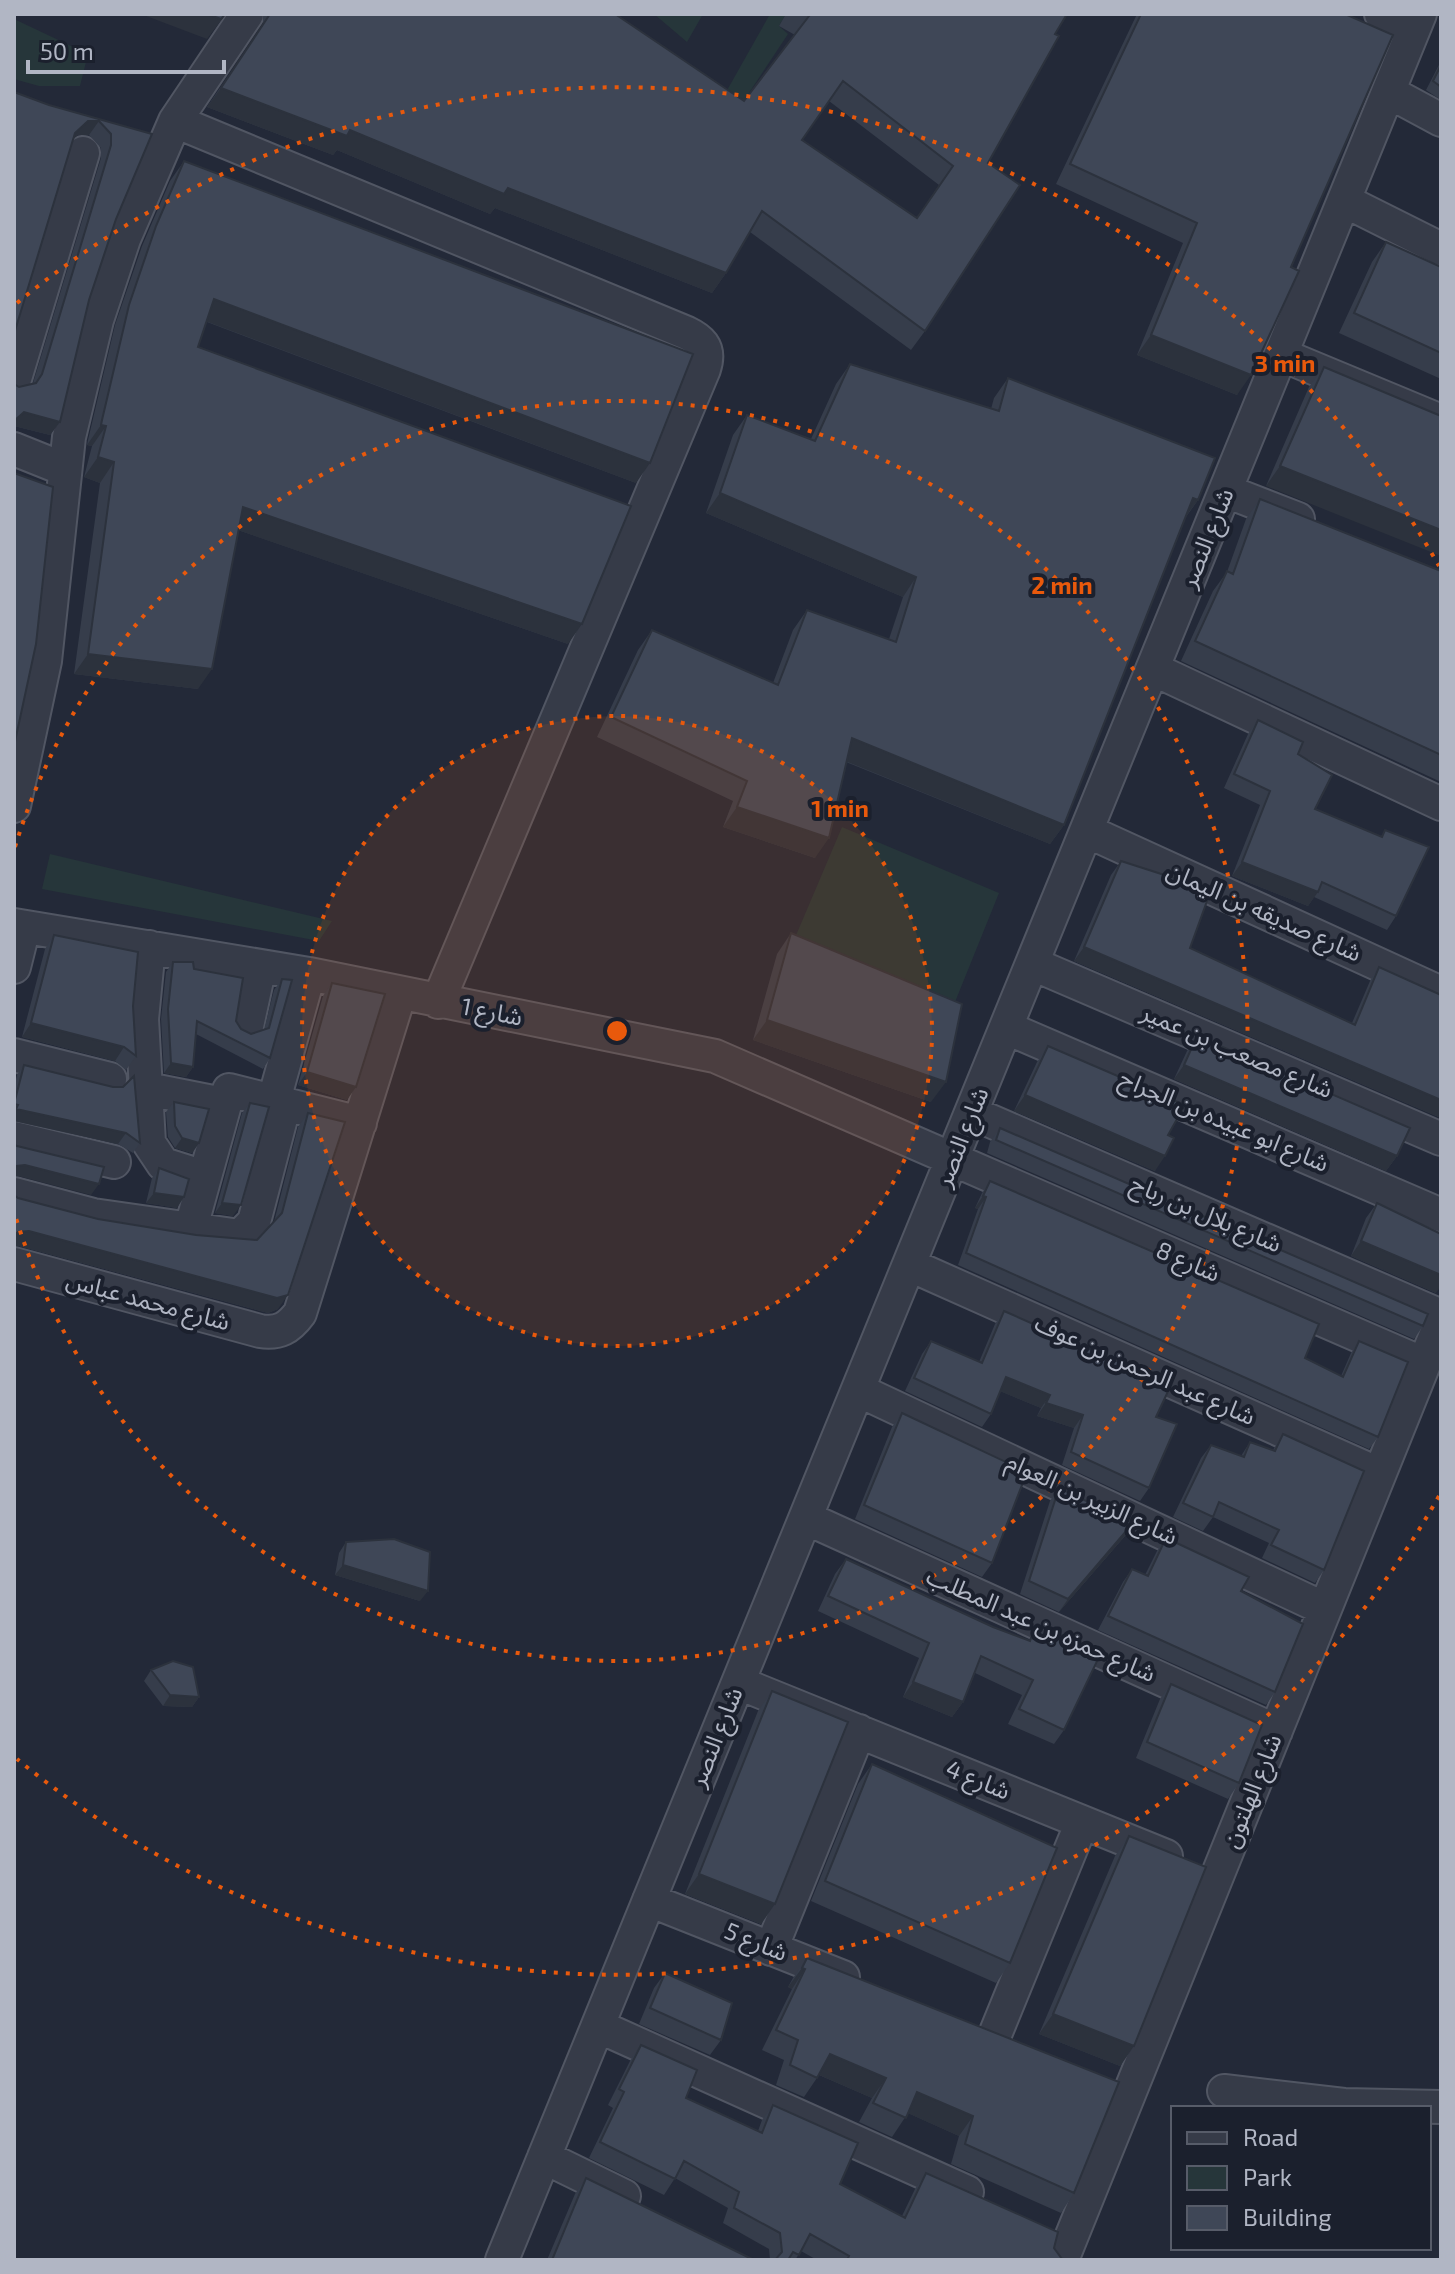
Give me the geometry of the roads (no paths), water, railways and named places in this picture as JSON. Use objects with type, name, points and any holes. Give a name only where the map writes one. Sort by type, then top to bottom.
[{"type":"street","points":[[14,806],[45,661],[63,521],[64,469],[69,437],[110,278],[175,121],[247,14]]},
{"type":"street","points":[[1381,14],[1417,23]]},
{"type":"street","name":"شارع النصر","points":[[502,2260],[1417,23]]},
{"type":"street","points":[[1389,92],[1441,120]]},
{"type":"street","points":[[175,121],[687,333],[705,346],[708,357],[704,369],[438,1002]]},
{"type":"street","points":[[14,382],[83,153]]},
{"type":"street","points":[[1345,201],[1441,249]]},
{"type":"street","points":[[1282,355],[1441,421]]},
{"type":"street","points":[[15,454],[64,469]]},
{"type":"street","points":[[1226,491],[1326,531]]},
{"type":"street","points":[[1153,669],[1441,804]]},
{"type":"street","name":"شارع صديقه بن اليمان","points":[[1087,831],[1441,993]]},
{"type":"street","points":[[14,967],[19,926]]},
{"type":"street","name":"شارع 1","points":[[19,926],[309,974],[715,1056],[953,1159]]},
{"type":"street","points":[[149,947],[142,989],[147,1131],[154,1155],[174,1170],[204,1177]]},
{"type":"street","name":"شارع مصعب بن عمير","points":[[1033,964],[1441,1139]]},
{"type":"street","points":[[247,1026],[260,966]]},
{"type":"street","points":[[14,1194],[93,1215],[240,1236],[254,1222],[309,974]]},
{"type":"street","points":[[190,1231],[223,1104],[231,1089],[360,1123],[400,993]]},
{"type":"street","name":"شارع ابو عبيده بن الجراح","points":[[1007,1028],[1441,1215]]},
{"type":"street","points":[[14,1055],[110,1079]]},
{"type":"street","points":[[147,1089],[223,1104]]},
{"type":"street","name":"شارع بلال بن رباح","points":[[972,1113],[1441,1316]]},
{"type":"street","name":"شارع محمد عباس","points":[[14,1264],[260,1331],[283,1330],[300,1313],[360,1123]]},
{"type":"street","points":[[14,1138],[114,1162]]},
{"type":"street","name":"شارع 8","points":[[953,1159],[1424,1364]]},
{"type":"street","name":"شارع عبد الرحمن بن عوف","points":[[910,1265],[1379,1474]]},
{"type":"street","name":"شارع الهلتون","points":[[1058,2241],[1116,2086],[1217,1877],[1441,1322]]},
{"type":"street","name":"شارع الزبير بن العوام","points":[[858,1390],[1325,1609]]},
{"type":"street","name":"شارع حمزه بن عبد المطلب","points":[[806,1518],[1276,1731]]},
{"type":"street","name":"شارع 4","points":[[739,1683],[1217,1877]]},
{"type":"street","points":[[771,1949],[859,1731]]},
{"type":"street","points":[[964,2025],[1007,2043],[1082,1822]]},
{"type":"street","name":"شارع 5","points":[[649,1900],[875,1990]]},
{"type":"street","points":[[598,2026],[999,2206]]},
{"type":"street","points":[[1224,2091],[1344,2105],[1392,2106]]},
{"type":"street","points":[[544,2157],[656,2212]]}]
